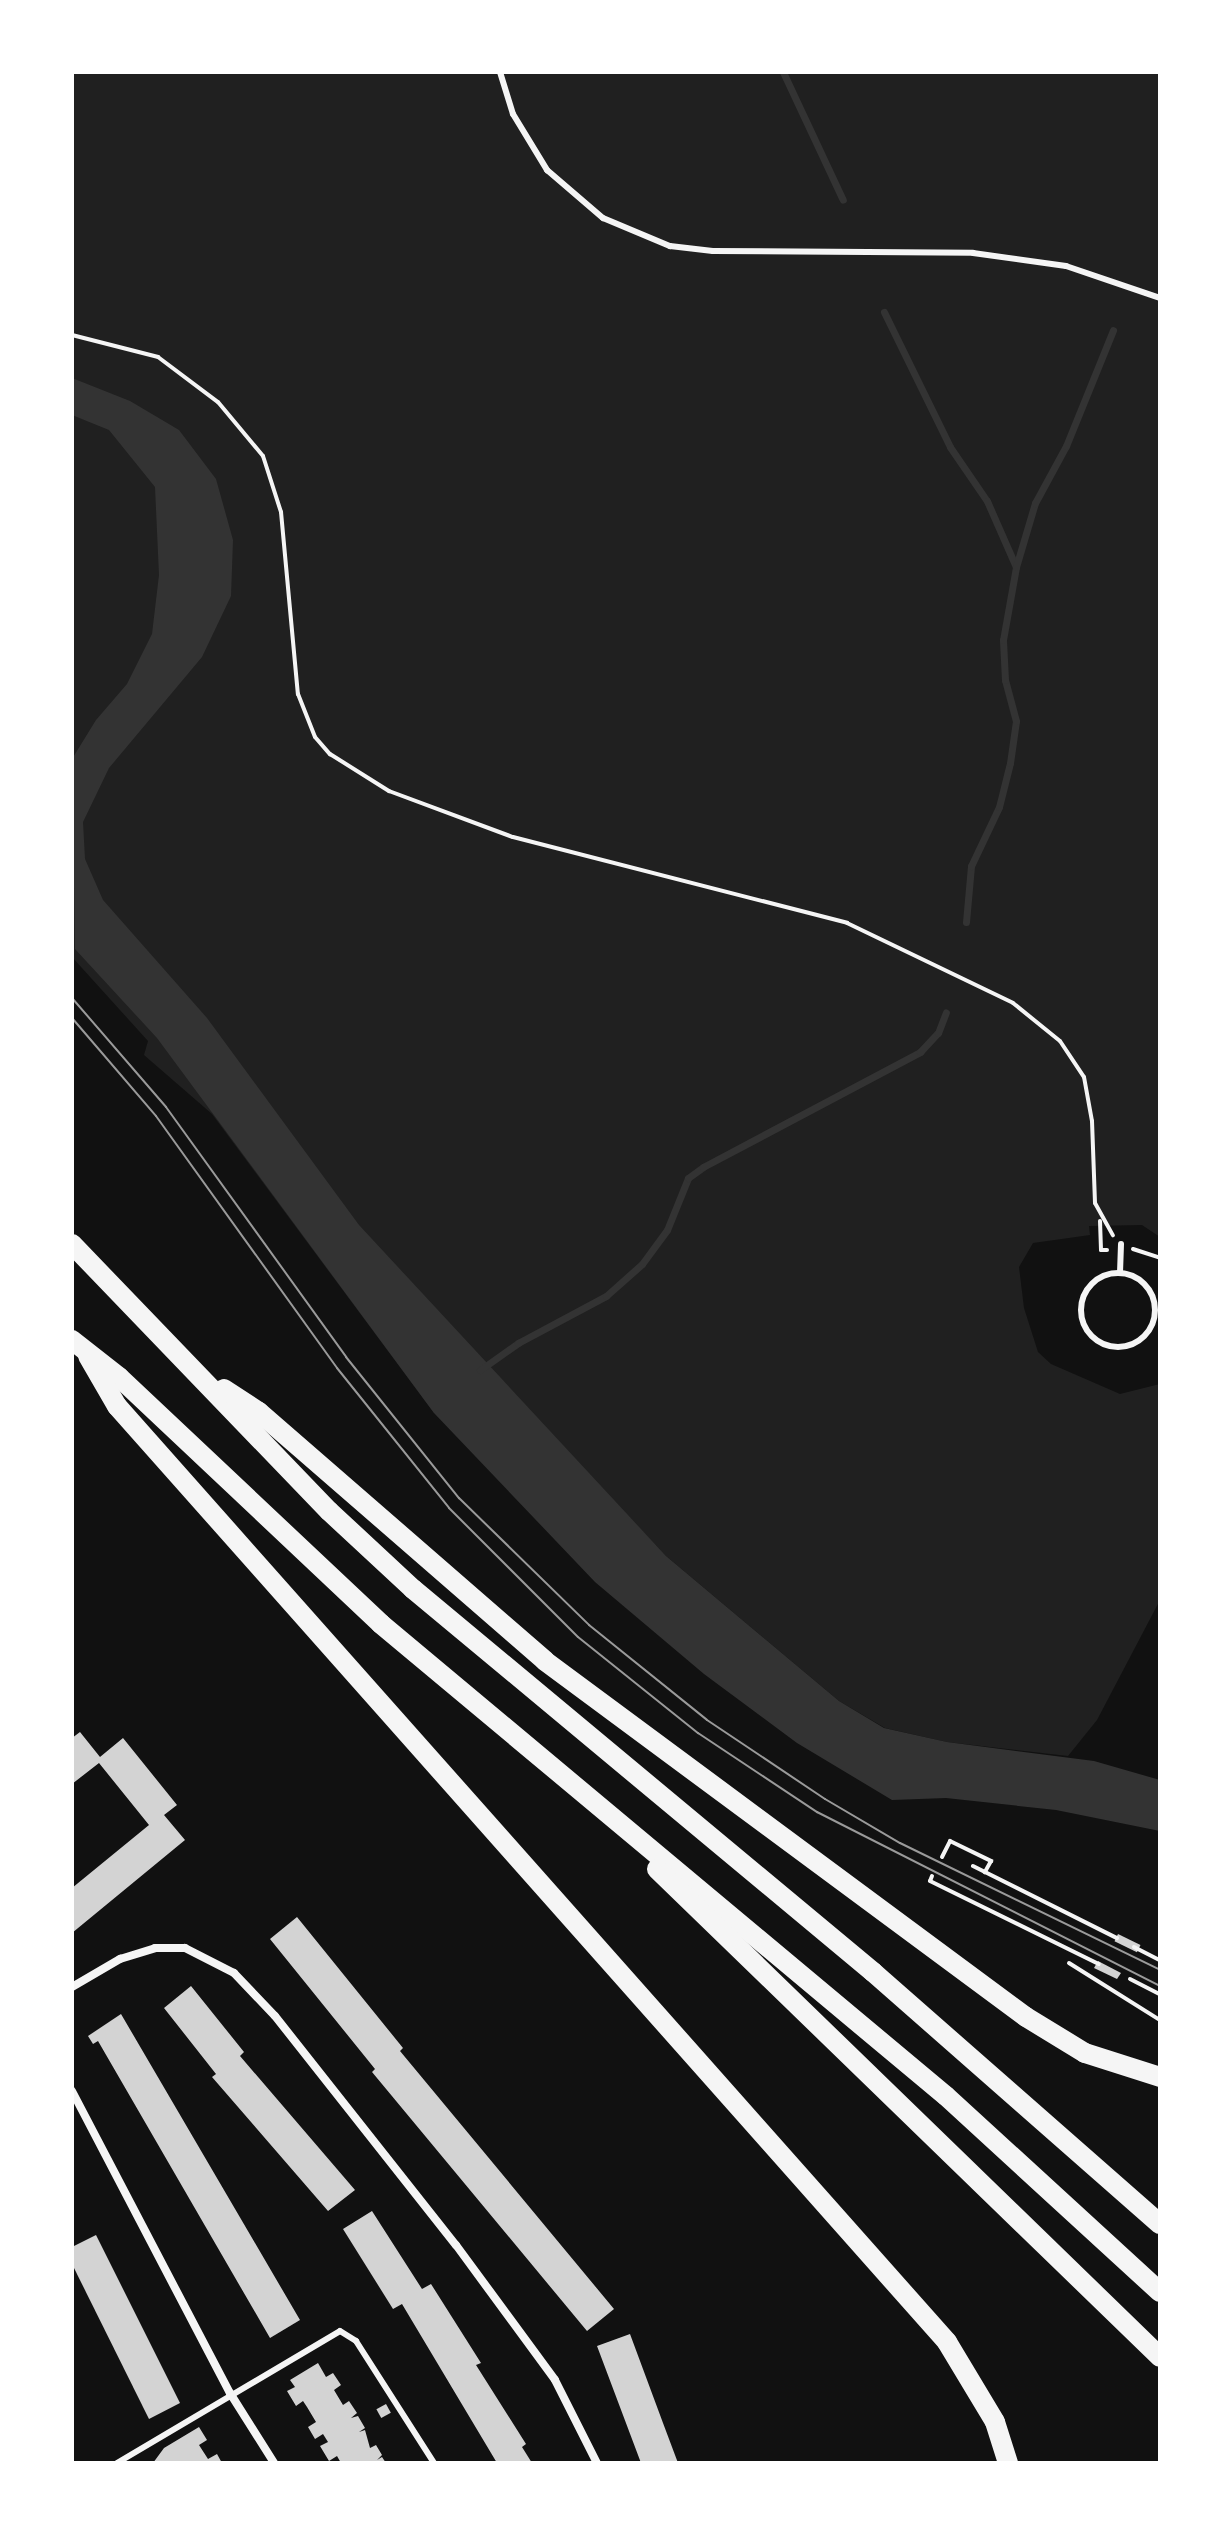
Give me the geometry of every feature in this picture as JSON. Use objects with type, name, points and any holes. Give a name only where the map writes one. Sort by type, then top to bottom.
[{"type":"highway","points":[[72,1244],[206,1378],[297,1479],[413,1589],[873,1972],[1160,2224]]},
{"type":"highway","points":[[72,1340],[88,1356],[119,1377],[381,1624],[946,2096],[1160,2292]]},
{"type":"highway","points":[[88,1356],[117,1406],[947,2342],[995,2422],[1008,2463]]},
{"type":"highway","points":[[206,1378],[259,1412],[545,1661],[1013,2008],[1085,2053],[1160,2077]]},
{"type":"highway","points":[[563,1776],[1160,2357]]},
{"type":"street","points":[[72,1987],[120,1959],[155,1948],[185,1948],[234,1973],[275,2016],[456,2245],[555,2380],[597,2463]]},
{"type":"street","points":[[72,2091],[230,2393],[274,2463]]},
{"type":"lane","points":[[500,72],[513,114],[547,170],[603,218],[670,246],[713,251],[985,254],[1066,266],[1160,298]]},
{"type":"lane","points":[[1120,1273],[1122,1242]]},
{"type":"lane","points":[[1120,1273],[1140,1279],[1158,1306],[1152,1327],[1137,1342],[1117,1347],[1089,1334],[1081,1314],[1085,1294],[1099,1278],[1120,1273]]},
{"type":"lane","points":[[117,2463],[230,2393],[340,2331],[356,2341],[434,2463]]},
{"type":"path","points":[[72,335],[158,357],[218,402],[263,456],[281,512],[298,694],[315,737],[330,754],[389,791],[513,837],[847,923],[1013,1003],[1060,1041],[1084,1077],[1101,1250],[1110,1250]]},
{"type":"path","points":[[1100,1220],[1122,1242],[1160,1258]]},
{"type":"path","points":[[942,1857],[950,1841],[991,1861],[985,1872]]},
{"type":"path","points":[[973,1866],[1117,1938]]},
{"type":"path","points":[[932,1876],[930,1881],[1099,1964]]},
{"type":"path","points":[[1134,1947],[1160,1960]]},
{"type":"path","points":[[1069,1963],[1160,2020]]},
{"type":"path","points":[[1130,1979],[1160,1994]]},
{"type":"shaded area","points":[[72,72],[1160,72],[1160,1237],[1142,1225],[1089,1226],[1090,1235],[1033,1243],[1019,1267],[1024,1308],[1038,1352],[1051,1364],[1120,1394],[1160,1384],[1160,1600],[1097,1720],[1068,1756],[947,1742],[885,1728],[839,1701],[666,1556],[542,1426],[434,1413],[212,1114],[144,1055],[148,1041],[72,957]]},
{"type":"shaded area","points":[[72,378],[130,401],[179,430],[216,479],[233,540],[231,596],[202,657],[109,768],[83,822],[85,859],[103,900],[207,1018],[359,1225],[666,1556],[839,1701],[884,1728],[947,1742],[1094,1761],[1160,1780],[1160,1831],[1056,1810],[946,1798],[892,1800],[797,1743],[704,1674],[595,1582],[434,1413],[157,1038],[75,949],[72,759],[96,720],[127,684],[152,634],[159,575],[155,487],[109,430],[72,415]]},
{"type":"building","points":[[80,1732],[100,1757],[123,1738],[177,1805],[164,1815],[185,1840],[72,1933],[72,1888],[149,1825],[99,1763],[72,1784],[72,1738]]},
{"type":"building","points":[[297,1917],[403,2048],[400,2051],[614,2309],[587,2331],[372,2072],[375,2069],[270,1939]]},
{"type":"building","points":[[1118,1934],[1140,1945],[1137,1952],[1114,1941]]},
{"type":"building","points":[[1098,1961],[1121,1973],[1117,1979],[1094,1968]]},
{"type":"building","points":[[191,1986],[244,2052],[240,2056],[355,2190],[328,2211],[212,2077],[216,2074],[164,2008]]},
{"type":"building","points":[[121,2014],[300,2320],[270,2338],[98,2041],[93,2044],[88,2036]]},
{"type":"building","points":[[372,2211],[422,2289],[431,2284],[481,2363],[476,2365],[526,2444],[522,2447],[532,2463],[497,2463],[402,2304],[393,2309],[343,2229]]},
{"type":"building","points":[[96,2235],[180,2403],[149,2419],[72,2264],[72,2247]]},
{"type":"building","points":[[630,2334],[678,2463],[641,2463],[597,2346]]},
{"type":"building","points":[[318,2363],[326,2377],[333,2373],[341,2385],[334,2390],[343,2405],[349,2401],[357,2413],[351,2418],[358,2416],[365,2428],[359,2432],[365,2430],[370,2448],[376,2445],[382,2455],[377,2460],[382,2457],[386,2463],[341,2463],[337,2456],[329,2461],[320,2446],[328,2442],[323,2434],[315,2439],[308,2427],[316,2422],[307,2407],[303,2401],[296,2406],[287,2391],[295,2387],[290,2380]]},
{"type":"building","points":[[386,2404],[391,2413],[381,2418],[376,2409]]},
{"type":"building","points":[[199,2427],[207,2440],[199,2445],[208,2459],[217,2454],[222,2463],[153,2463],[164,2448]]},
{"type":"waterway","points":[[783,72],[843,200]]},
{"type":"waterway","points":[[884,312],[950,447],[987,501],[1016,567]]},
{"type":"waterway","points":[[966,922],[971,866],[999,807],[1016,721],[1005,680],[1003,640],[1016,567],[1035,503],[1066,446],[1113,330]]},
{"type":"waterway","points":[[480,1370],[518,1343],[606,1296],[642,1264],[667,1230],[688,1178],[703,1167],[920,1052],[938,1033],[946,1012]]},
{"type":"tram line","points":[[72,998],[166,1107],[346,1357],[459,1498],[589,1625],[707,1720],[825,1799],[900,1843],[1160,1970]]},
{"type":"tram line","points":[[72,1018],[156,1116],[337,1368],[449,1508],[578,1637],[698,1733],[817,1812],[1160,1986]]}]
